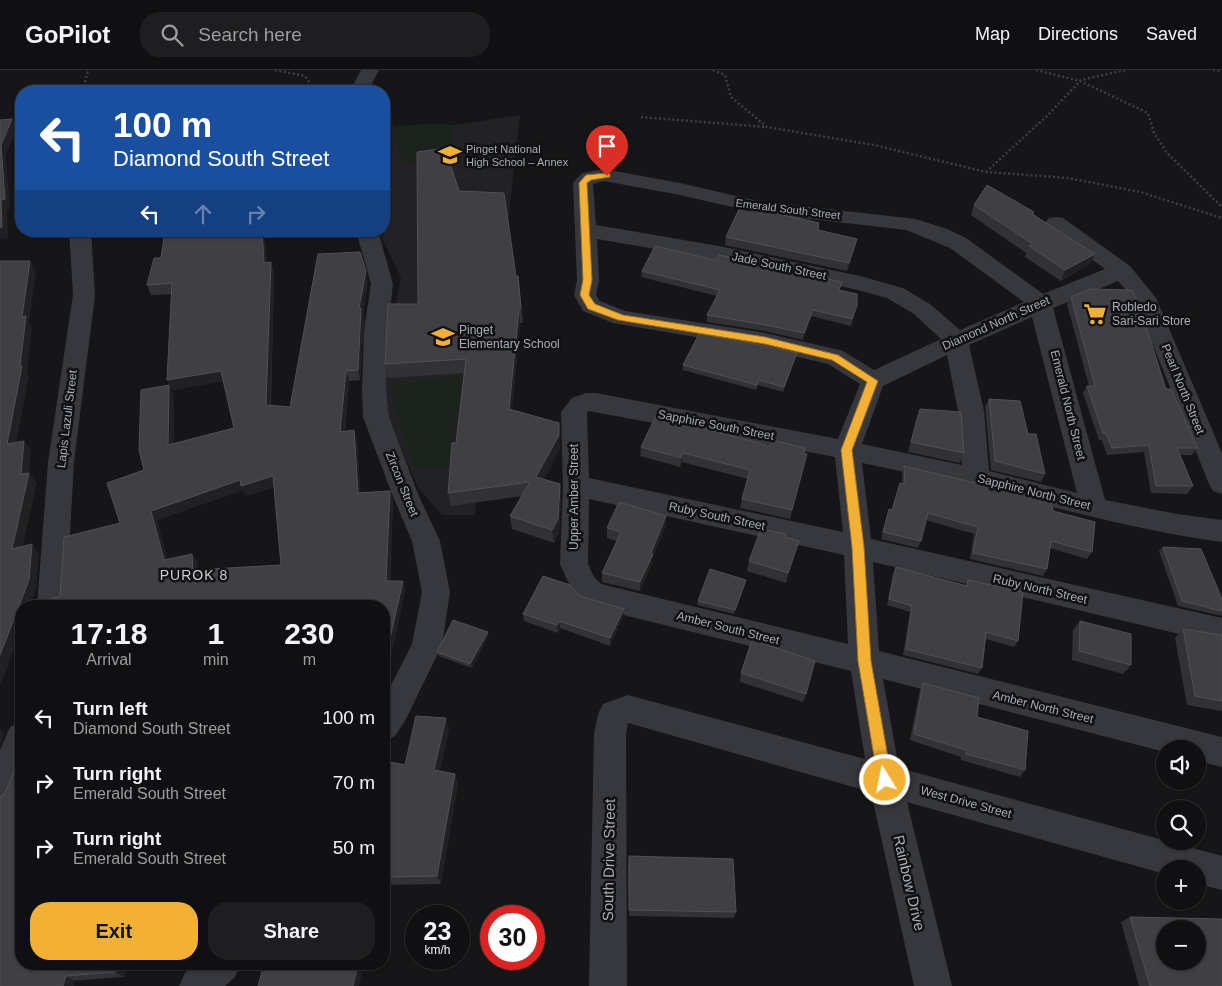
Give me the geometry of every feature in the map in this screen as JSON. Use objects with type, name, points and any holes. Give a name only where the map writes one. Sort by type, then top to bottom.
[{"type":"street","points":[[362,85],[370,70]]},
{"type":"street","name":"Emerald South Street","points":[[872,381],[835,357],[765,341],[621,318],[591,306],[584,295],[588,280],[583,183],[589,177],[604,175],[680,189],[758,207],[909,224],[939,234],[958,243],[1040,303]]},
{"type":"street","name":"Pearl North Street","points":[[1056,223],[1122,271],[1145,298],[1222,484]]},
{"type":"street","name":"Jade South Street","points":[[585,230],[719,253],[860,283],[895,293],[922,309],[956,340]]},
{"type":"street","name":"Lapis Lazuli Street","points":[[51,600],[61,462],[84,295],[80,237]]},
{"type":"street","name":"Zircon Street","points":[[369,237],[382,284],[376,330],[374,390],[376,417],[405,494],[426,541],[436,592],[427,645],[390,717]]},
{"type":"street","name":"Diamond North Street","points":[[872,381],[956,340],[1040,303],[1122,271]]},
{"type":"street","name":"Emerald North Street","points":[[1040,303],[1094,508]]},
{"type":"street","points":[[956,340],[971,411],[976,478]]},
{"type":"street","points":[[847,450],[872,381]]},
{"type":"street","name":"Sapphire South Street","points":[[585,401],[847,450]]},
{"type":"street","name":"Upper Amber Street","points":[[585,401],[579,404],[574,412],[576,486],[574,564],[583,585],[591,593]]},
{"type":"street","name":"Sapphire North Street","points":[[847,450],[976,478],[1094,508],[1177,525],[1222,531]]},
{"type":"street","name":"Rainbow Drive","points":[[847,450],[858,547],[864,661],[885,780],[933,986]]},
{"type":"street","name":"Ruby South Street","points":[[576,486],[858,547]]},
{"type":"street","name":"Ruby North Street","points":[[858,547],[1222,631]]},
{"type":"street","name":"Amber South Street","points":[[591,593],[603,598],[864,661]]},
{"type":"street","name":"Amber North Street","points":[[864,661],[1222,752]]},
{"type":"street","name":"West Drive Street","points":[[610,734],[614,714],[628,708],[1222,872]]},
{"type":"street","name":"South Drive Street","points":[[608,986],[610,734]]},
{"type":"street","points":[[0,791],[15,752]]},
{"type":"street","points":[[198,986],[215,970]]},
{"type":"path","points":[[84,85],[88,70]]},
{"type":"path","points":[[276,70],[305,76],[311,85]]},
{"type":"path","points":[[713,70],[725,75],[731,97],[767,127]]},
{"type":"path","points":[[1036,70],[1049,71],[1081,80],[1148,113],[1154,133],[1167,153],[1222,207]]},
{"type":"path","points":[[986,172],[1046,116],[1081,80],[1126,70]]},
{"type":"path","points":[[1213,70],[1222,71]]},
{"type":"path","points":[[641,117],[767,127],[874,145],[986,172],[1068,178],[1140,192],[1222,218]]},
{"type":"shaded area","name":"Pinget Elementary School","points":[[520,115],[475,515],[442,515],[418,488],[379,395],[401,278],[382,237],[390,237],[390,126],[455,125]]},
{"type":"shaded area","points":[[455,125],[448,155],[405,164],[390,126]]},
{"type":"shaded area","points":[[463,375],[450,467],[414,467],[388,385]]},
{"type":"building","points":[[12,119],[1,145],[5,199],[1,200],[2,227],[0,228],[0,120]]},
{"type":"building","name":"Pinget Elementary School","points":[[445,148],[459,191],[504,193],[516,276],[518,276],[521,308],[519,309],[509,409],[559,423],[559,435],[536,477],[560,484],[558,519],[552,530],[510,516],[530,482],[448,493],[452,443],[456,443],[466,359],[385,364],[388,304],[418,304],[417,152]]},
{"type":"building","points":[[987,185],[1034,212],[1032,214],[1095,254],[1065,270],[1029,246],[1033,244],[974,205]]},
{"type":"building","points":[[741,205],[819,223],[818,230],[857,239],[849,263],[726,237]]},
{"type":"building","points":[[164,237],[262,237],[264,263],[271,262],[266,405],[290,407],[318,254],[360,252],[366,271],[359,308],[361,308],[358,370],[346,371],[340,432],[354,430],[358,493],[390,491],[386,581],[403,581],[390,638],[390,600],[49,600],[60,597],[64,537],[120,523],[107,483],[144,470],[139,450],[141,390],[169,385],[168,445],[234,428],[221,371],[167,380],[172,283],[147,285],[154,258],[161,258]],"holes":[[[273,476],[281,565],[193,570],[192,554],[164,560],[151,511],[240,480],[241,486]]]},
{"type":"building","points":[[655,246],[715,260],[719,255],[842,282],[839,290],[857,294],[857,306],[852,319],[813,310],[804,333],[707,315],[720,290],[642,271]]},
{"type":"building","points":[[0,261],[30,261],[22,317],[26,316],[20,366],[22,366],[7,444],[24,441],[21,474],[29,473],[12,549],[32,544],[29,580],[21,600],[15,600],[15,616],[0,655]]},
{"type":"building","points":[[1090,289],[1132,290],[1139,304],[1166,389],[1171,389],[1198,448],[1177,448],[1193,486],[1156,486],[1149,445],[1112,448],[1106,433],[1103,433],[1087,386],[1095,386],[1071,297]]},
{"type":"building","points":[[699,334],[797,353],[784,387],[759,380],[757,385],[683,365]]},
{"type":"building","points":[[989,399],[1020,401],[1028,434],[1036,434],[1045,474],[995,461]]},
{"type":"building","points":[[920,409],[961,412],[964,453],[911,442]]},
{"type":"building","points":[[656,416],[770,446],[772,440],[805,448],[804,453],[807,454],[792,510],[742,499],[750,470],[683,453],[681,458],[641,447]]},
{"type":"building","points":[[904,466],[1051,501],[1053,511],[1095,522],[1092,552],[1051,541],[1047,569],[973,553],[978,527],[928,513],[921,541],[883,532],[889,509],[892,510],[900,483],[905,484]]},
{"type":"building","points":[[619,502],[666,516],[651,553],[653,554],[640,582],[602,573],[621,532],[607,528]]},
{"type":"building","points":[[761,529],[786,534],[785,537],[799,541],[788,573],[749,561]]},
{"type":"building","points":[[1163,547],[1201,549],[1222,599],[1222,611],[1182,601]]},
{"type":"building","points":[[896,567],[967,586],[968,580],[1023,592],[1018,641],[986,632],[982,668],[906,649],[912,606],[889,599]]},
{"type":"building","points":[[710,569],[746,580],[735,610],[698,601]]},
{"type":"building","points":[[543,576],[570,585],[580,596],[624,609],[610,638],[559,621],[557,625],[523,614]]},
{"type":"building","points":[[453,620],[488,632],[470,664],[437,652]]},
{"type":"building","points":[[1080,621],[1131,634],[1131,665],[1079,651]]},
{"type":"building","points":[[1183,629],[1222,635],[1222,701],[1195,696]]},
{"type":"building","points":[[752,640],[815,661],[806,694],[741,673]]},
{"type":"building","points":[[923,683],[979,698],[977,717],[1028,731],[1025,770],[966,754],[966,750],[914,734]]},
{"type":"building","points":[[416,716],[446,718],[434,770],[455,774],[437,876],[390,877],[390,762],[405,765]]},
{"type":"building","points":[[15,726],[15,970],[116,970],[115,972],[66,976],[63,986],[0,986],[0,797],[4,795],[14,772]]},
{"type":"building","points":[[629,856],[733,859],[736,912],[629,910]]},
{"type":"building","points":[[1130,917],[1222,919],[1222,986],[1150,986]]},
{"type":"building","points":[[262,970],[357,970],[353,986],[258,986]]},
{"type":"place","name":"Pinget National High School – Annex","points":[[450,155]]},
{"type":"place","name":"Robledo Sari-Sari Store","points":[[1095,314]]},
{"type":"place","name":"Pinget Elementary School","points":[[443,337]]},
{"type":"district","name":"PUROK 8","points":[[194,575]]},
{"type":"route","points":[[607,176],[589,177],[583,183],[588,280],[584,295],[591,306],[621,318],[765,341],[835,357],[872,381],[847,450],[858,547],[864,661],[885,780]]}]
